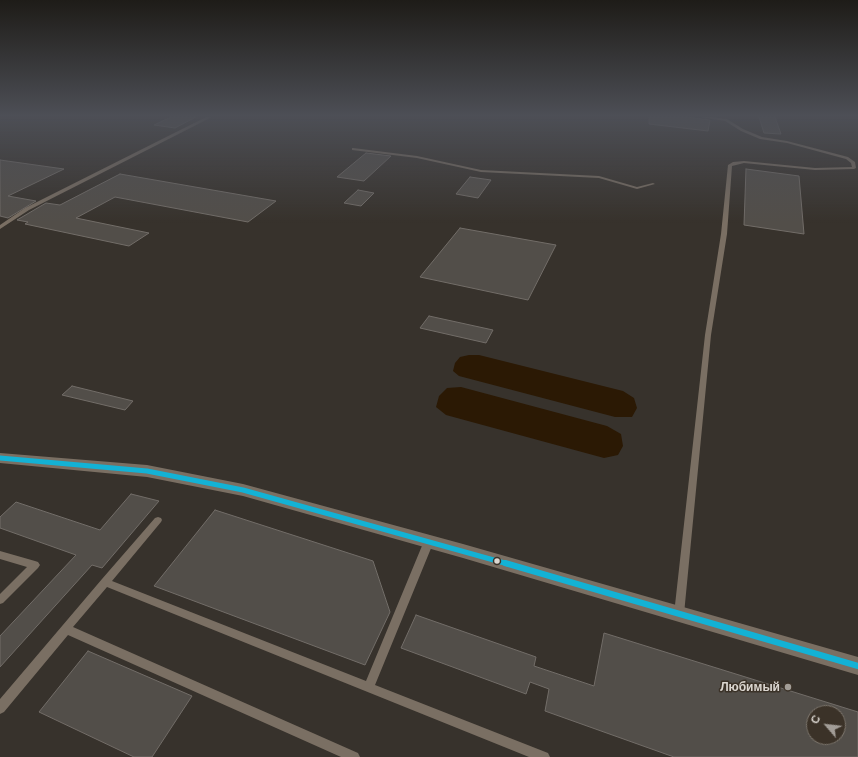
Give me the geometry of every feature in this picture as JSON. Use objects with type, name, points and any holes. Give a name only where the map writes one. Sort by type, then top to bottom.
[{"type":"street","points":[[0,458],[147,471],[243,490],[429,541],[858,666]]},
{"type":"lane","points":[[0,227],[27,209],[140,152]]},
{"type":"lane","points":[[380,152],[417,157],[481,171],[599,177],[637,188],[653,184]]},
{"type":"lane","points":[[678,614],[708,343],[724,234],[730,165],[744,162],[816,169],[854,168],[853,163],[846,158],[825,152]]},
{"type":"lane","points":[[0,708],[158,520]]},
{"type":"lane","points":[[369,687],[429,541]]},
{"type":"lane","points":[[0,555],[35,565],[0,600]]},
{"type":"lane","points":[[105,582],[544,757]]},
{"type":"lane","points":[[66,629],[354,757]]},
{"type":"shaded area","points":[[479,355],[623,391],[634,398],[637,408],[632,417],[615,417],[459,376],[453,371],[455,363],[460,357]]},
{"type":"shaded area","points":[[461,387],[607,426],[621,434],[623,446],[618,455],[604,458],[446,415],[436,407],[439,396],[447,388]]},
{"type":"building","points":[[366,153],[391,156],[364,181],[337,177]]},
{"type":"building","points":[[0,160],[64,169],[8,196],[36,201],[8,218],[0,216]]},
{"type":"building","points":[[746,169],[799,176],[804,234],[744,225]]},
{"type":"building","points":[[120,174],[276,201],[248,222],[115,197],[76,218],[149,233],[129,246],[25,224],[28,222],[17,220],[46,203],[60,205]]},
{"type":"building","points":[[470,177],[491,180],[478,198],[456,194]]},
{"type":"building","points":[[358,190],[374,193],[361,206],[344,203]]},
{"type":"building","points":[[460,228],[556,245],[528,300],[420,277]]},
{"type":"building","points":[[429,316],[493,330],[486,343],[420,328]]},
{"type":"building","points":[[72,386],[133,401],[125,410],[62,395]]},
{"type":"building","points":[[131,494],[159,501],[102,568],[92,565],[0,667],[0,636],[76,555],[0,528],[0,517],[16,502],[100,530]]},
{"type":"building","points":[[215,510],[373,561],[390,612],[365,665],[154,586]]},
{"type":"building","points":[[416,615],[536,657],[534,666],[594,686],[604,633],[835,705],[806,705],[806,745],[846,745],[846,708],[858,712],[858,757],[674,757],[545,711],[549,689],[530,682],[526,694],[401,648]]},
{"type":"building","points":[[88,651],[192,696],[152,757],[134,757],[39,712]]},
{"type":"transit line","points":[[0,458],[147,471],[243,490],[463,551],[858,666]]},
{"type":"place","name":"Любимый","points":[[788,687]]}]
